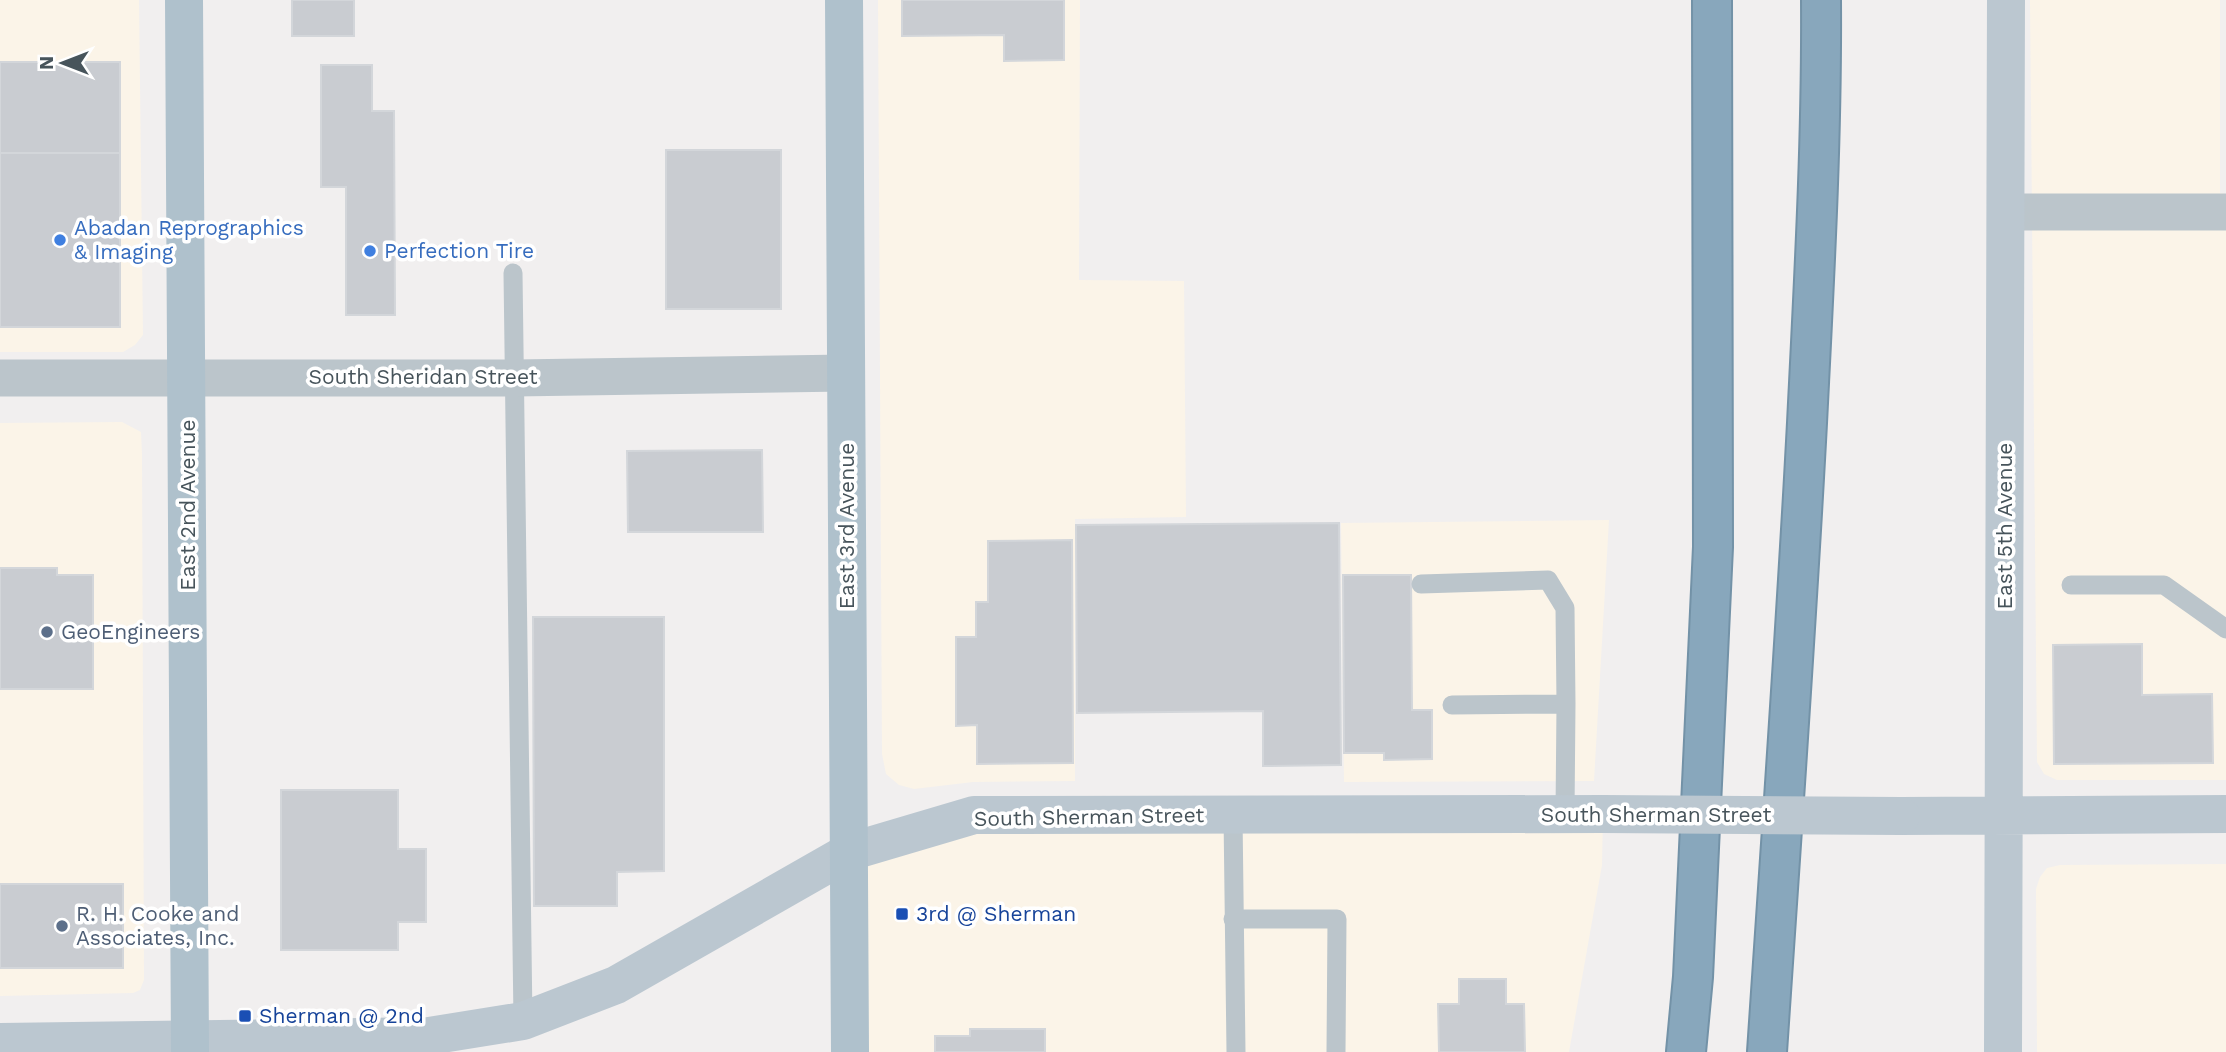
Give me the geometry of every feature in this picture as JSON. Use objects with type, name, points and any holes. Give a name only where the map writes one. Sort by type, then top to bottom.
[{"type":"highway","points":[[1686,1052],[1693,977],[1713,547],[1712,0]]},
{"type":"highway","points":[[1767,1052],[1794,665],[1813,307],[1821,87],[1821,0]]},
{"type":"main road","name":"East 2nd Avenue","points":[[184,0],[190,1046]]},
{"type":"main road","name":"East 3rd Avenue","points":[[844,0],[850,1052]]},
{"type":"street","name":"East 5th Avenue","points":[[2003,1052],[2006,0]]},
{"type":"street","points":[[2007,212],[2226,212]]},
{"type":"street","name":"South Sheridan Street","points":[[0,378],[515,378],[846,373]]},
{"type":"street","name":"South Sherman Street","points":[[0,1042],[190,1046],[429,1036],[523,1021],[616,985],[849,852],[974,815],[2226,814]]},
{"type":"lane","points":[[513,273],[523,1021]]},
{"type":"lane","points":[[1421,584],[1548,580],[1565,608],[1565,814]]},
{"type":"lane","points":[[2071,585],[2164,585],[2226,629]]},
{"type":"lane","points":[[1452,705],[1566,704]]},
{"type":"lane","points":[[1233,815],[1236,1052]]},
{"type":"lane","points":[[1233,919],[1338,919],[1336,1052]]},
{"type":"shaded area","points":[[0,0],[139,0],[143,335],[135,345],[123,352],[0,352]]},
{"type":"shaded area","points":[[878,0],[1080,0],[1079,280],[1184,281],[1186,517],[1075,519],[1075,781],[973,782],[914,789],[899,785],[886,774],[882,754]]},
{"type":"shaded area","points":[[2030,0],[2220,0],[2220,193],[2226,194],[2226,780],[2057,780],[2044,774],[2037,762]]},
{"type":"shaded area","points":[[122,422],[141,432],[142,454],[144,980],[140,990],[133,993],[0,996],[0,423]]},
{"type":"shaded area","points":[[1609,520],[1594,781],[1344,782],[1341,523]]},
{"type":"shaded area","points":[[1603,814],[1602,865],[1569,1052],[850,1052],[849,852],[974,815]]},
{"type":"shaded area","points":[[2226,864],[2226,1052],[2037,1052],[2036,889],[2047,868],[2060,865]]},
{"type":"building","points":[[292,0],[354,0],[354,36],[292,36]]},
{"type":"building","points":[[902,0],[1064,0],[1064,60],[1004,61],[1004,35],[902,36]]},
{"type":"building","points":[[0,62],[120,62],[120,153],[0,153]]},
{"type":"building","name":"Perfection Tire","points":[[321,65],[372,65],[372,111],[394,111],[395,315],[346,315],[346,187],[321,187]]},
{"type":"building","points":[[666,150],[781,150],[781,309],[666,309]]},
{"type":"building","name":"Abadan Reprographics & Imaging","points":[[0,153],[120,153],[120,327],[0,327]]},
{"type":"building","points":[[762,450],[763,532],[628,532],[627,451]]},
{"type":"building","points":[[1339,523],[1341,765],[1263,766],[1263,711],[1077,713],[1076,525]]},
{"type":"building","points":[[1072,540],[1073,763],[977,764],[977,725],[956,726],[956,637],[976,637],[976,602],[988,602],[988,541]]},
{"type":"building","name":"GeoEngineers","points":[[0,568],[57,568],[57,575],[93,575],[93,689],[0,689]]},
{"type":"building","points":[[1343,575],[1411,575],[1412,710],[1432,710],[1432,759],[1384,760],[1384,753],[1344,753]]},
{"type":"building","points":[[533,617],[664,617],[664,871],[617,872],[617,906],[534,906]]},
{"type":"building","points":[[2142,644],[2142,695],[2212,694],[2213,763],[2054,764],[2053,645]]},
{"type":"building","points":[[281,790],[398,790],[398,849],[426,849],[426,922],[398,922],[398,950],[281,950]]},
{"type":"building","name":"R. H. Cooke and Associates, Inc.","points":[[0,884],[123,884],[123,968],[0,968]]},
{"type":"building","points":[[1459,979],[1506,979],[1506,1004],[1524,1004],[1525,1052],[1439,1052],[1438,1004],[1459,1004]]},
{"type":"building","points":[[970,1029],[1045,1029],[1045,1052],[935,1052],[935,1036],[970,1036]]},
{"type":"place","name":"Abadan Reprographics & Imaging","points":[[60,240]]},
{"type":"place","name":"Perfection Tire","points":[[370,251]]},
{"type":"place","name":"GeoEngineers","points":[[47,632]]},
{"type":"place","name":"3rd @ Sherman","points":[[902,914]]},
{"type":"place","name":"R. H. Cooke and Associates, Inc.","points":[[62,926]]},
{"type":"place","name":"Sherman @ 2nd","points":[[245,1016]]}]
